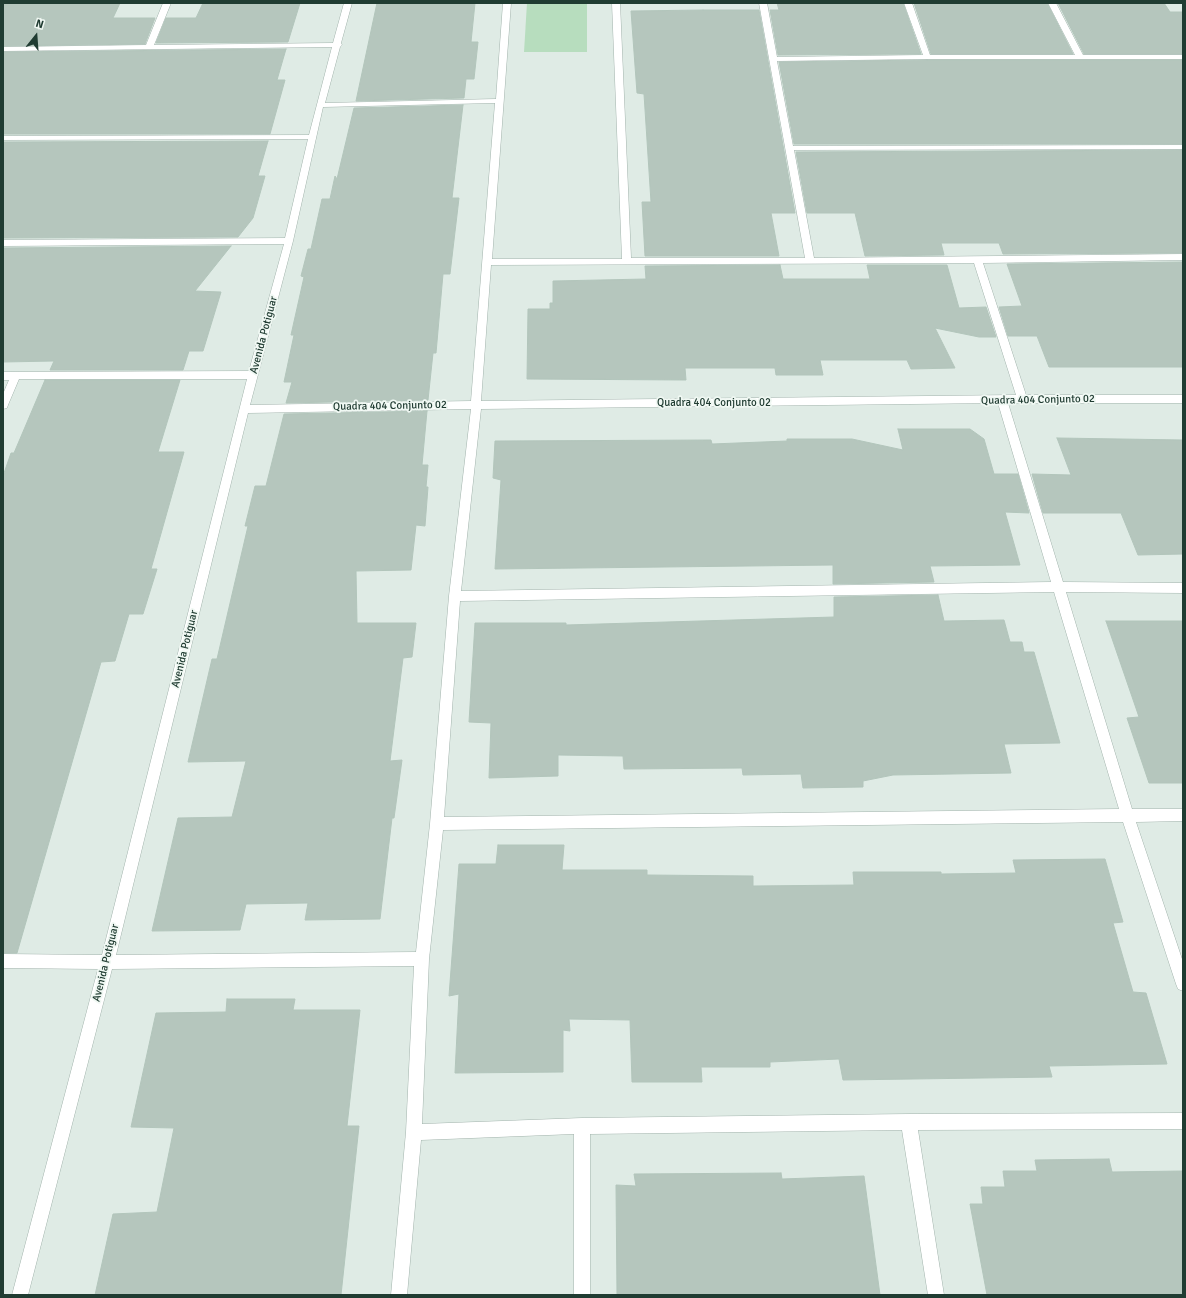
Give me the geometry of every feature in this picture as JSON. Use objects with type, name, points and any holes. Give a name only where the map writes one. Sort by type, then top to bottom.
[{"type":"street","points":[[149,48],[167,3]]},
{"type":"street","name":"Avenida Potiguar","points":[[20,1295],[107,962],[244,409],[289,241],[320,105],[338,46],[348,3]]},
{"type":"street","points":[[399,1295],[414,1132],[422,959],[438,824],[455,596],[476,405],[507,3]]},
{"type":"street","points":[[616,3],[627,261]]},
{"type":"street","points":[[763,3],[810,261]]},
{"type":"street","points":[[908,3],[927,57]]},
{"type":"street","points":[[1052,3],[1080,57]]},
{"type":"street","points":[[3,49],[338,46]]},
{"type":"street","points":[[774,59],[927,57],[1183,57]]},
{"type":"street","points":[[320,105],[500,101]]},
{"type":"street","points":[[3,138],[313,137]]},
{"type":"street","points":[[789,148],[1183,147]]},
{"type":"street","points":[[3,243],[289,241]]},
{"type":"street","points":[[488,262],[978,260],[1183,257]]},
{"type":"street","points":[[978,260],[1022,399]]},
{"type":"street","points":[[3,376],[254,375]]},
{"type":"street","points":[[3,406],[16,376]]},
{"type":"street","name":"Quadra 404 Conjunto 02","points":[[244,409],[1022,399],[1183,399]]},
{"type":"street","points":[[1002,400],[1127,815],[1183,984]]},
{"type":"street","points":[[455,596],[1058,588],[1183,588]]},
{"type":"street","points":[[438,824],[1183,815]]},
{"type":"street","points":[[3,961],[107,962],[422,959]]},
{"type":"street","points":[[414,1132],[582,1126],[909,1122],[1183,1121]]},
{"type":"street","points":[[909,1122],[936,1295]]},
{"type":"street","points":[[582,1126],[582,1295]]},
{"type":"green space","points":[[527,3],[587,3],[587,52],[524,52]]},
{"type":"building","points":[[3,3],[120,3],[113,18],[155,18],[145,44],[3,46]]},
{"type":"building","points":[[203,3],[300,3],[288,42],[156,43],[166,18],[196,18]]},
{"type":"building","points":[[377,3],[475,3],[471,42],[478,42],[474,79],[466,79],[464,98],[356,101]]},
{"type":"building","points":[[777,3],[903,3],[921,54],[778,55],[770,10],[779,10]]},
{"type":"building","points":[[914,3],[1047,3],[1073,54],[931,54]]},
{"type":"building","points":[[1058,3],[1164,3],[1170,12],[1183,12],[1183,54],[1084,54]]},
{"type":"building","points":[[759,10],[795,213],[771,213],[779,256],[645,256],[642,202],[651,202],[644,94],[637,93],[631,11]]},
{"type":"building","points":[[286,49],[277,80],[285,80],[270,134],[3,134],[3,52]]},
{"type":"building","points":[[927,60],[1183,60],[1183,144],[794,144],[779,62]]},
{"type":"building","points":[[463,105],[452,198],[459,198],[450,274],[443,274],[436,353],[433,353],[428,400],[286,403],[292,382],[284,382],[294,335],[291,335],[304,277],[301,276],[308,249],[311,249],[322,199],[330,199],[335,176],[337,179],[354,108]]},
{"type":"building","points":[[268,141],[258,176],[265,176],[253,218],[238,237],[3,238],[3,142]]},
{"type":"building","points":[[1183,150],[1183,253],[1003,254],[999,243],[941,243],[944,255],[865,256],[855,213],[807,213],[796,152]]},
{"type":"building","points":[[231,246],[195,291],[221,292],[203,351],[189,351],[183,370],[50,370],[54,361],[3,362],[3,248]]},
{"type":"building","points":[[1183,262],[1183,367],[1049,367],[1037,336],[1008,336],[999,307],[1022,306],[1007,264]]},
{"type":"building","points":[[780,265],[783,279],[870,279],[867,265],[947,265],[959,308],[986,307],[996,337],[979,337],[935,328],[955,368],[911,369],[907,360],[820,360],[823,375],[776,375],[775,368],[685,368],[686,380],[527,379],[528,309],[550,309],[550,303],[553,303],[553,281],[646,279],[645,266]]},
{"type":"building","points":[[45,380],[180,380],[158,452],[184,452],[151,569],[157,569],[143,614],[129,614],[115,661],[101,662],[17,953],[3,953],[3,476],[11,453],[14,453]]},
{"type":"building","points":[[427,411],[422,465],[428,465],[425,526],[416,525],[411,570],[356,571],[357,623],[416,623],[412,657],[403,658],[390,761],[402,760],[394,818],[392,818],[380,919],[305,920],[308,903],[246,904],[240,930],[152,931],[178,818],[232,817],[246,761],[188,762],[212,659],[217,659],[248,526],[245,526],[255,486],[266,486],[284,414]]},
{"type":"building","points":[[898,429],[970,429],[984,439],[994,474],[1018,474],[1029,513],[1005,512],[1020,565],[930,566],[934,582],[833,584],[833,565],[495,569],[501,480],[493,478],[495,441],[711,440],[712,444],[787,441],[787,439],[852,439],[903,450]]},
{"type":"building","points":[[1057,438],[1183,440],[1183,554],[1138,555],[1121,513],[1043,513],[1032,474],[1071,475]]},
{"type":"building","points":[[938,595],[944,621],[1004,620],[1010,642],[1022,642],[1024,652],[1034,652],[1060,743],[1004,744],[1011,773],[893,775],[863,781],[863,787],[803,788],[801,774],[743,775],[742,768],[624,769],[623,756],[558,755],[558,776],[489,778],[491,723],[469,722],[475,623],[566,623],[566,625],[834,617],[834,597]]},
{"type":"building","points":[[1106,621],[1183,621],[1183,783],[1149,783],[1127,718],[1139,717]]},
{"type":"building","points":[[498,845],[564,845],[562,870],[647,870],[647,875],[753,876],[753,886],[854,885],[853,872],[941,872],[941,874],[1016,873],[1013,860],[1105,859],[1123,922],[1113,923],[1133,992],[1146,993],[1167,1064],[1049,1066],[1052,1077],[843,1080],[839,1059],[770,1062],[770,1067],[701,1067],[702,1082],[632,1082],[630,1020],[569,1019],[570,1031],[563,1030],[563,1072],[455,1073],[459,994],[449,996],[459,864],[496,864]]},
{"type":"building","points":[[227,999],[295,999],[293,1010],[360,1010],[347,1126],[359,1126],[341,1295],[95,1295],[113,1214],[157,1212],[174,1128],[131,1127],[156,1013],[226,1012]]},
{"type":"building","points":[[1109,1159],[1112,1172],[1183,1171],[1183,1295],[987,1295],[970,1204],[983,1204],[981,1187],[1005,1187],[1003,1171],[1037,1171],[1035,1160]]},
{"type":"building","points":[[781,1173],[782,1179],[864,1176],[880,1295],[617,1295],[616,1185],[636,1186],[634,1174]]}]
